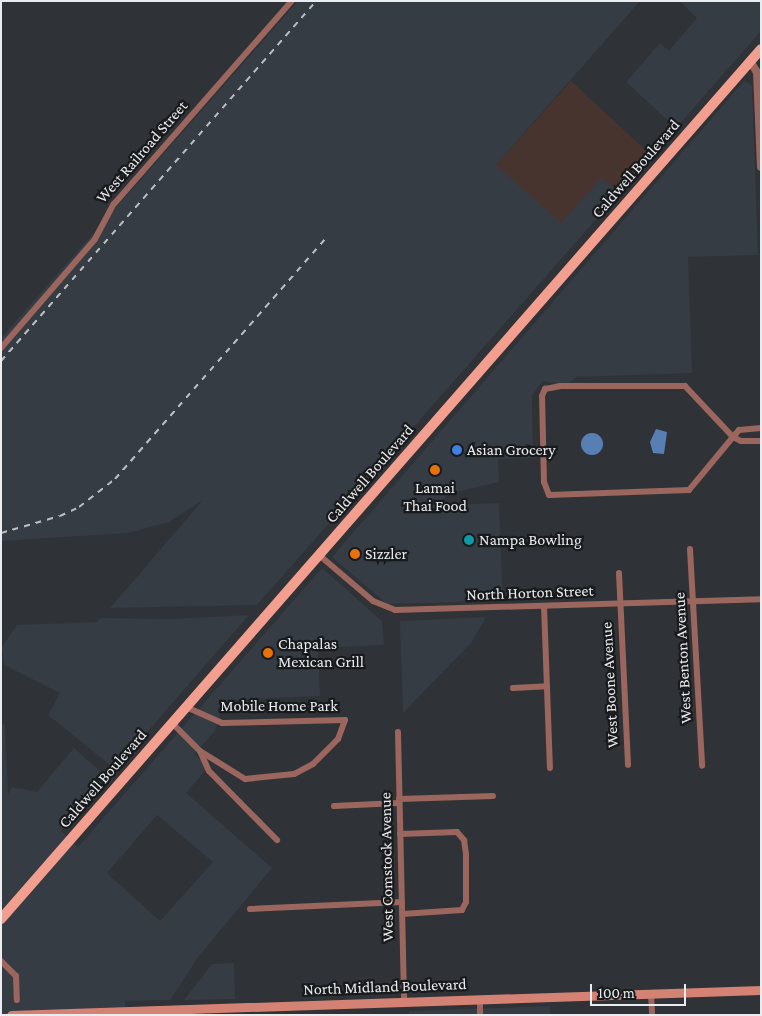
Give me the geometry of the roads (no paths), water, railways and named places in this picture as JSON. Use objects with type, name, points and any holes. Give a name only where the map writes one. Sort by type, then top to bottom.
[{"type":"main road","name":"Caldwell Boulevard","points":[[1,919],[761,49]]},
{"type":"main road","name":"North Midland Boulevard","points":[[11,1015],[276,1010],[404,1001],[761,990]]},
{"type":"street","name":"West Railroad Street","points":[[1,348],[95,239],[114,204],[292,1]]},
{"type":"street","points":[[750,61],[757,72],[761,167]]},
{"type":"street","points":[[761,428],[739,430],[733,436],[689,490],[549,495],[544,482],[542,396],[546,389],[561,386],[685,386],[733,436],[741,441],[761,441]]},
{"type":"street","name":"West Benton Avenue","points":[[690,549],[702,766]]},
{"type":"street","name":"North Horton Street","points":[[319,555],[373,601],[391,609],[761,599]]},
{"type":"street","name":"West Boone Avenue","points":[[619,572],[628,766]]},
{"type":"street","points":[[544,606],[550,768]]},
{"type":"street","points":[[513,688],[547,686]]},
{"type":"street","name":"Mobile Home Park","points":[[172,723],[200,751],[245,779],[294,774],[313,764],[338,739],[346,720],[222,723],[186,707]]},
{"type":"street","name":"West Comstock Avenue","points":[[398,732],[404,1001]]},
{"type":"street","name":"Mobile Home Park","points":[[200,751],[209,771],[278,840]]},
{"type":"street","points":[[334,806],[492,796]]},
{"type":"street","points":[[400,834],[457,832],[464,840],[466,854],[466,902],[462,910],[402,914]]},
{"type":"street","points":[[250,909],[402,902]]},
{"type":"street","points":[[1,961],[16,976],[17,1000]]},
{"type":"street","points":[[651,993],[652,1015]]},
{"type":"street","points":[[480,1000],[480,1015]]},
{"type":"water","points":[[656,429],[667,432],[664,454],[653,453],[650,442]]},
{"type":"water","points":[[592,433],[600,436],[603,444],[600,452],[592,455],[584,452],[581,444],[584,436]]},
{"type":"railway","points":[[1,361],[316,1]]},
{"type":"railway","points":[[1,533],[60,516],[79,507],[115,479],[328,236]]},
{"type":"place","name":"Asian Grocery","points":[[457,450]]},
{"type":"place","name":"Lamai Thai Food","points":[[435,470]]},
{"type":"place","name":"Nampa Bowling","points":[[469,540]]},
{"type":"place","name":"Sizzler","points":[[355,554]]},
{"type":"place","name":"Chapalas Mexican Grill","points":[[268,653]]}]
